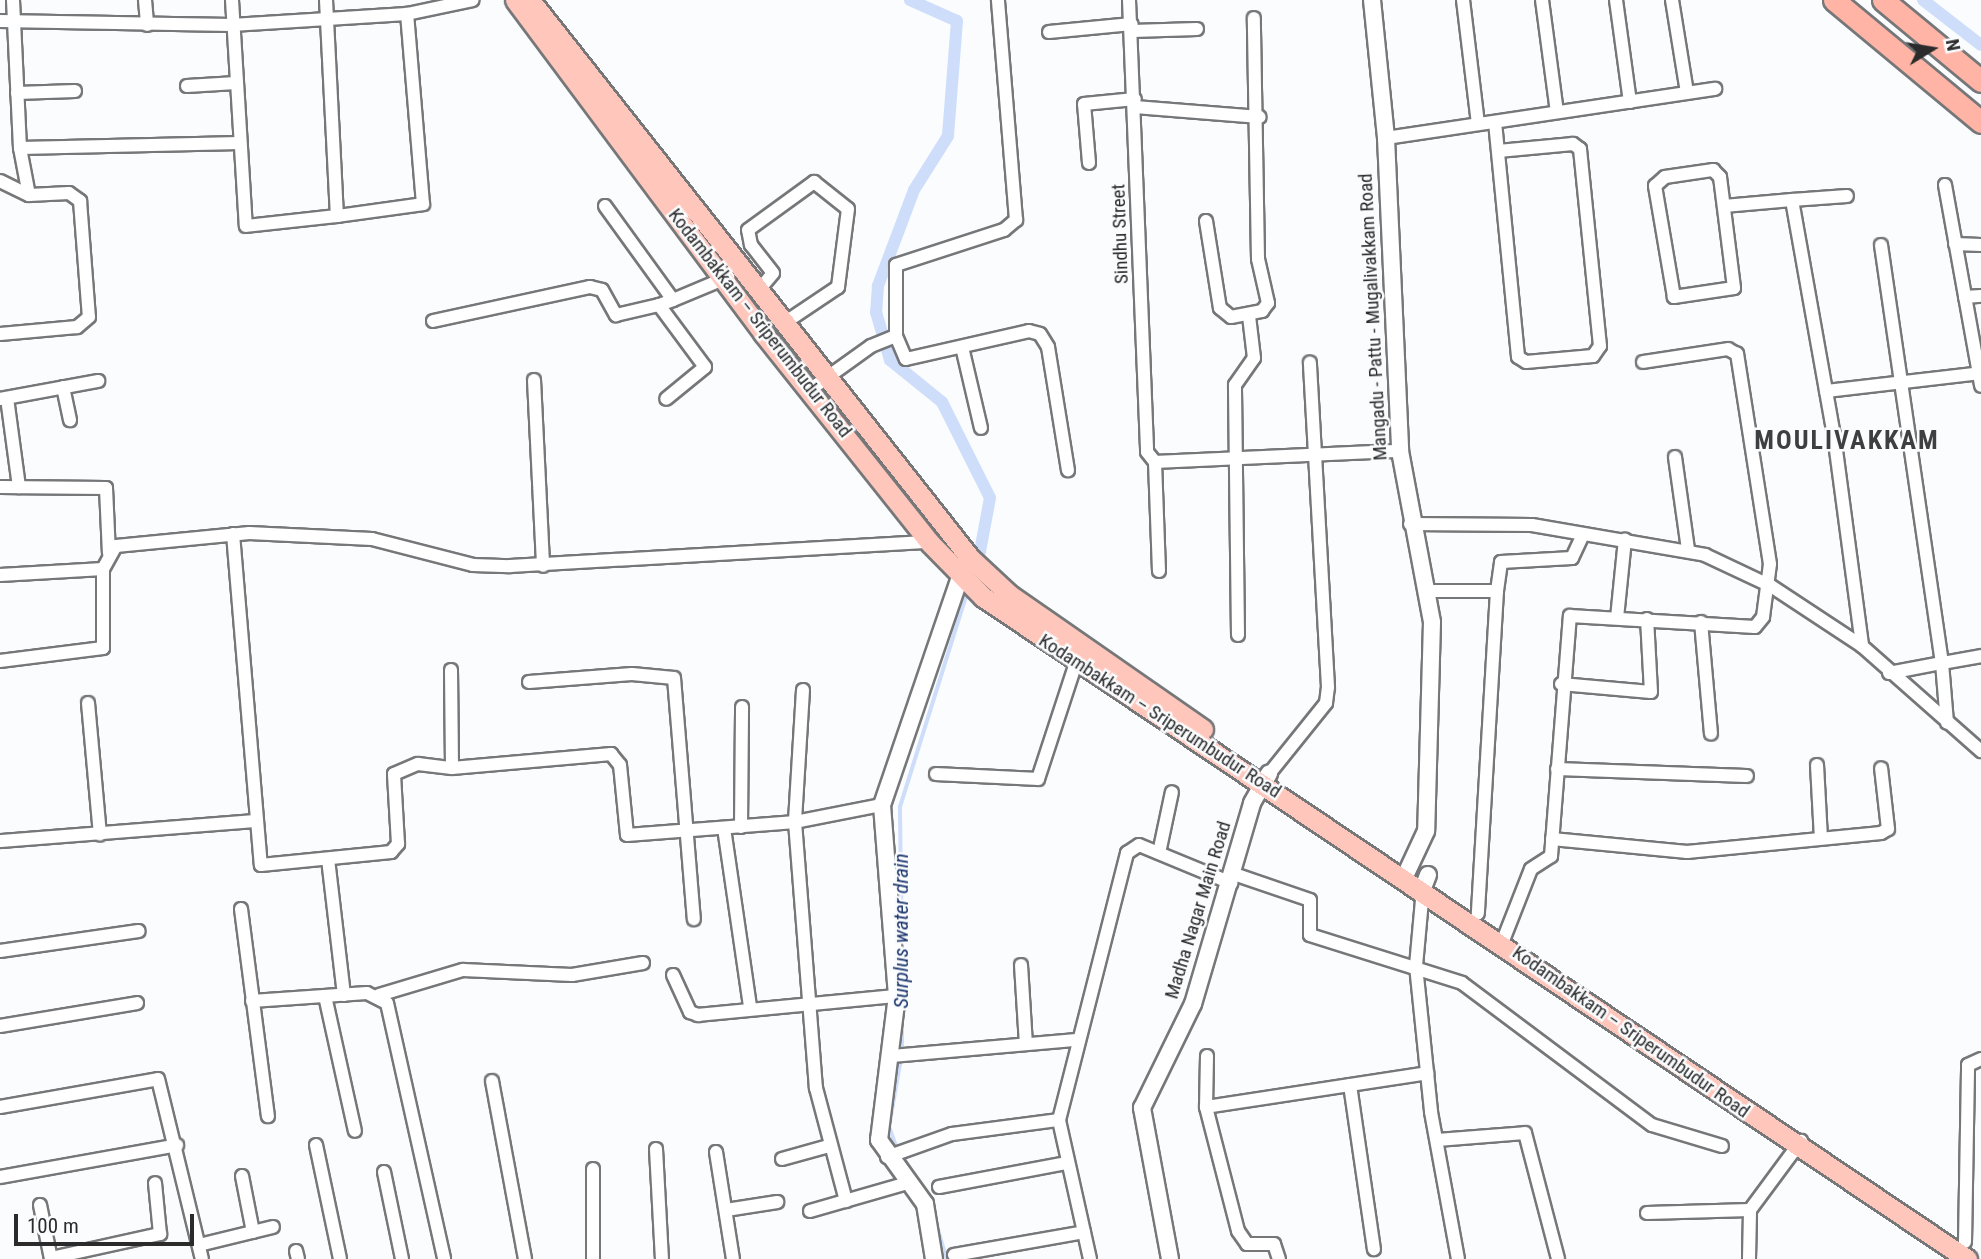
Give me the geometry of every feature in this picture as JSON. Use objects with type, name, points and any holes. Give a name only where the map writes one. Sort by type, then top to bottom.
[{"type":"highway","points":[[1834,0],[1981,122]]},
{"type":"highway","points":[[1883,0],[1981,81]]},
{"type":"main road","name":"Kodambakkam – Sriperumbudur Road","points":[[515,0],[723,278],[929,542],[1070,638],[1266,778]]},
{"type":"main road","name":"Kodambakkam – Sriperumbudur Road","points":[[530,0],[783,324],[830,379],[964,566],[1076,663],[1266,778],[1478,913],[1504,938]]},
{"type":"main road","name":"Kodambakkam – Sriperumbudur Road","points":[[1417,876],[1801,1142],[1966,1250],[1981,1254]]},
{"type":"street","points":[[13,0],[20,148],[29,195]]},
{"type":"street","points":[[145,0],[147,25]]},
{"type":"street","points":[[232,0],[246,226],[423,204],[407,14]]},
{"type":"street","points":[[326,0],[337,216]]},
{"type":"street","points":[[0,21],[147,25],[233,24],[328,15],[407,14],[473,0]]},
{"type":"street","points":[[998,0],[1016,220],[1004,230],[896,265],[893,337],[906,359],[1029,331],[1045,338],[1068,470]]},
{"type":"street","name":"Sindhu Street","points":[[1129,0],[1147,453],[1155,462],[1160,571]]},
{"type":"street","name":"Mangadu - Pattu - Mugalivakkam Road","points":[[1371,0],[1385,138],[1400,450],[1410,524],[1432,621],[1426,831],[1417,876]]},
{"type":"street","points":[[1463,0],[1478,124]]},
{"type":"street","points":[[1542,0],[1557,112]]},
{"type":"street","points":[[1616,0],[1630,102]]},
{"type":"street","points":[[1672,0],[1687,93]]},
{"type":"street","points":[[1206,221],[1220,308],[1231,317],[1249,316],[1268,303],[1258,259],[1260,117],[1254,18]]},
{"type":"street","points":[[1049,32],[1132,27],[1197,29]]},
{"type":"street","points":[[187,86],[236,83]]},
{"type":"street","points":[[1385,138],[1715,89]]},
{"type":"street","points":[[17,93],[75,91]]},
{"type":"street","points":[[1089,163],[1084,104],[1135,103],[1260,117]]},
{"type":"street","points":[[1495,122],[1518,357],[1526,362],[1593,356],[1600,346],[1580,149],[1573,144],[1498,151]]},
{"type":"street","points":[[20,148],[240,143]]},
{"type":"street","points":[[1713,170],[1720,177],[1724,206],[1734,288],[1674,297],[1655,186],[1665,177],[1713,170]]},
{"type":"street","points":[[0,181],[29,195],[69,193],[80,201],[89,317],[83,326],[0,334]]},
{"type":"street","points":[[758,291],[773,273],[751,245],[748,230],[814,182],[848,209],[838,287],[783,324]]},
{"type":"street","points":[[1826,391],[1902,381],[1980,378],[1945,185]]},
{"type":"street","points":[[1724,206],[1847,196]]},
{"type":"street","points":[[1792,200],[1826,391],[1862,646]]},
{"type":"street","points":[[605,206],[673,300]]},
{"type":"street","points":[[1955,244],[1981,245]]},
{"type":"street","points":[[1881,245],[1942,663],[1947,723]]},
{"type":"street","points":[[433,321],[590,287],[602,290],[616,315],[673,300],[742,270]]},
{"type":"street","points":[[1965,296],[1981,296]]},
{"type":"street","points":[[659,305],[706,371],[666,399]]},
{"type":"street","points":[[1238,635],[1233,457],[1235,385],[1254,358],[1249,316]]},
{"type":"street","points":[[811,389],[830,379],[871,346],[893,337]]},
{"type":"street","points":[[962,347],[981,428]]},
{"type":"street","points":[[1504,938],[1531,869],[1551,856],[1561,684],[1570,616],[1760,626],[1771,586],[1737,354],[1728,349],[1643,362]]},
{"type":"street","points":[[1266,778],[1326,703],[1328,687],[1310,362]]},
{"type":"street","points":[[534,380],[543,566]]},
{"type":"street","points":[[19,487],[3,398],[97,381]]},
{"type":"street","points":[[63,387],[70,420]]},
{"type":"street","points":[[1155,462],[1400,450]]},
{"type":"street","points":[[1675,457],[1688,549]]},
{"type":"street","points":[[0,487],[106,488],[109,553],[103,569],[103,648],[0,661]]},
{"type":"street","points":[[1410,524],[1532,525],[1688,549],[1771,586],[1862,646],[1889,673],[1981,751]]},
{"type":"street","points":[[233,534],[261,865],[328,859],[396,848],[394,774],[418,764],[452,768],[611,754],[620,765],[623,832],[795,822],[882,805]]},
{"type":"street","points":[[109,553],[116,546],[233,534],[372,539],[473,565],[543,566],[929,542]]},
{"type":"street","points":[[1478,913],[1501,562],[1572,558],[1583,534]]},
{"type":"street","points":[[1617,618],[1625,539]]},
{"type":"street","points":[[934,1259],[925,1204],[878,1124],[899,1056],[882,805],[964,566]]},
{"type":"street","points":[[0,575],[103,569]]},
{"type":"street","points":[[1427,591],[1497,591]]},
{"type":"street","points":[[1561,684],[1651,692],[1647,620]]},
{"type":"street","points":[[1702,622],[1711,734]]},
{"type":"street","points":[[1889,673],[1981,656]]},
{"type":"street","points":[[936,774],[1038,779],[1076,663]]},
{"type":"street","points":[[451,670],[452,768]]},
{"type":"street","points":[[529,682],[632,674],[674,678],[694,919]]},
{"type":"street","points":[[803,690],[795,822],[807,1004],[829,1146],[846,1201]]},
{"type":"street","points":[[88,703],[100,834]]},
{"type":"street","points":[[741,827],[742,708]]},
{"type":"street","points":[[1817,765],[1821,838]]},
{"type":"street","points":[[1552,839],[1687,852],[1888,830],[1881,768]]},
{"type":"street","points":[[1557,769],[1747,776]]},
{"type":"street","name":"Madha Nagar Main Road","points":[[1170,1259],[1142,1108],[1194,1004],[1266,778]]},
{"type":"street","points":[[1159,853],[1172,792]]},
{"type":"street","points":[[0,841],[256,821]]},
{"type":"street","points":[[724,828],[750,1007]]},
{"type":"street","points":[[1090,1259],[1066,1163],[1059,1120],[1076,1040],[1127,853],[1139,845],[1232,879],[1310,900],[1313,937],[1416,966],[1476,992],[1651,1125],[1722,1146]]},
{"type":"street","points":[[328,859],[344,995]]},
{"type":"street","points":[[1417,876],[1416,966],[1427,1073],[1458,1259]]},
{"type":"street","points":[[241,909],[268,1116]]},
{"type":"street","points":[[0,951],[139,931]]},
{"type":"street","points":[[253,1001],[379,995],[463,970],[572,975],[643,963]]},
{"type":"street","points":[[1021,965],[1026,1044]]},
{"type":"street","points":[[673,975],[693,1014],[897,996]]},
{"type":"street","points":[[379,995],[391,1012],[444,1259]]},
{"type":"street","points":[[325,996],[355,1131]]},
{"type":"street","points":[[0,1026],[136,1003]]},
{"type":"street","points":[[899,1056],[1076,1040]]},
{"type":"street","points":[[1207,1056],[1206,1107],[1242,1240],[1274,1244],[1279,1259]]},
{"type":"street","points":[[1966,1250],[1968,1065],[1981,1059]]},
{"type":"street","points":[[1206,1107],[1427,1073]]},
{"type":"street","points":[[0,1107],[158,1079],[177,1145],[202,1259]]},
{"type":"street","points":[[492,1081],[525,1259]]},
{"type":"street","points":[[1350,1085],[1374,1248]]},
{"type":"street","points":[[894,1152],[1059,1120]]},
{"type":"street","points":[[1437,1140],[1525,1133],[1558,1259]]},
{"type":"street","points":[[1749,1259],[1750,1210],[1801,1142]]},
{"type":"street","points":[[0,1177],[177,1145]]},
{"type":"street","points":[[316,1145],[340,1259]]},
{"type":"street","points":[[782,1159],[829,1146]]},
{"type":"street","points":[[656,1149],[662,1259]]},
{"type":"street","points":[[716,1152],[733,1259]]},
{"type":"street","points":[[939,1187],[1066,1163]]},
{"type":"street","points":[[593,1169],[593,1259]]},
{"type":"street","points":[[384,1172],[402,1259]]},
{"type":"street","points":[[242,1176],[253,1232]]},
{"type":"street","points":[[810,1211],[911,1182]]},
{"type":"street","points":[[40,1205],[51,1259],[160,1234],[155,1184]]},
{"type":"street","points":[[726,1210],[777,1202]]},
{"type":"street","points":[[1647,1213],[1750,1210]]},
{"type":"street","points":[[199,1244],[273,1227]]},
{"type":"street","points":[[954,1255],[1084,1232]]},
{"type":"waterway","points":[[910,0],[957,21],[948,136],[914,190],[878,286],[876,312],[890,360],[942,402],[990,498],[978,562]]},
{"type":"waterway","points":[[1923,0],[1981,45]]},
{"type":"waterway","name":"Surplus water drain","points":[[902,956],[900,807],[966,597]]},
{"type":"waterway","name":"Surplus water drain","points":[[902,1016],[902,1050]]},
{"type":"waterway","name":"Surplus water drain","points":[[897,1149],[889,1127],[901,1058]]},
{"type":"waterway","name":"Surplus water drain","points":[[902,1155],[929,1198]]},
{"type":"waterway","name":"Surplus water drain","points":[[934,1215],[947,1259]]},
{"type":"district","name":"MOULIVAKKAM","points":[[1847,441]]}]
